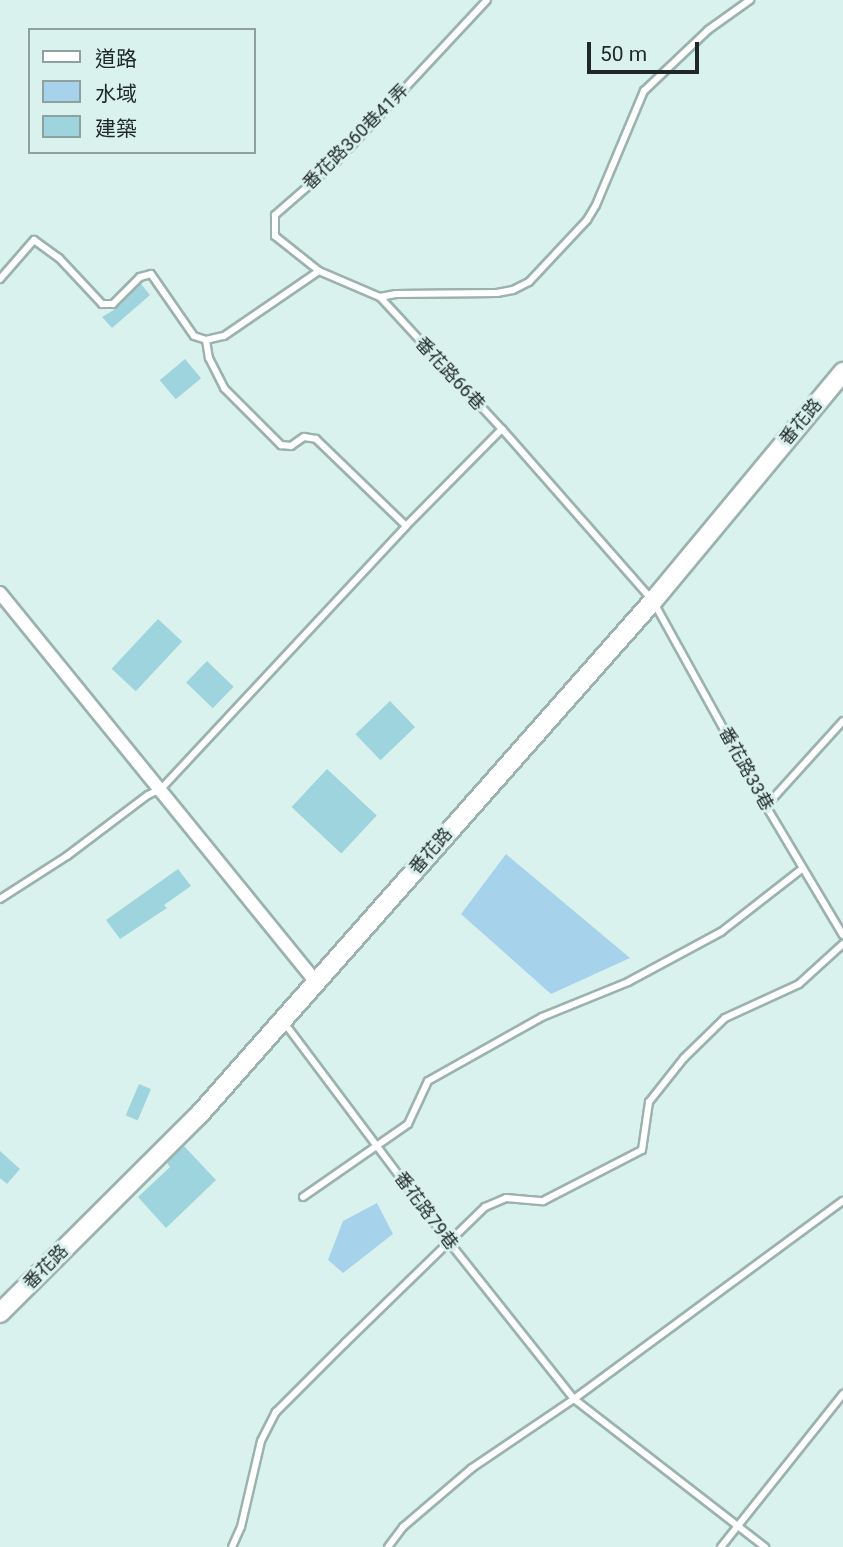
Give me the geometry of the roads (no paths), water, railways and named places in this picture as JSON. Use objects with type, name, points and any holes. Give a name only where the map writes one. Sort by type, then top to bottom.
[{"type":"main road","name":"番花路","points":[[0,1313],[198,1116],[653,601],[843,372]]},
{"type":"street","points":[[0,593],[316,982]]},
{"type":"lane","name":"番花路360巷41弄","points":[[319,271],[275,236],[275,215],[336,162],[487,0]]},
{"type":"lane","points":[[380,297],[396,294],[497,293],[513,290],[529,282],[587,220],[596,205],[644,91],[708,30],[750,0]]},
{"type":"lane","points":[[0,279],[34,240],[59,258],[102,304],[113,304],[140,277],[151,274],[194,336],[206,340],[224,336],[319,271]]},
{"type":"lane","name":"番花路66巷","points":[[319,271],[380,297],[502,429],[653,601]]},
{"type":"lane","points":[[206,340],[209,358],[224,388],[281,445],[291,446],[304,437],[316,439],[406,526]]},
{"type":"lane","points":[[0,899],[67,856],[148,795],[161,789],[406,526],[502,429]]},
{"type":"lane","name":"番花路33巷","points":[[653,601],[766,806],[843,935]]},
{"type":"lane","points":[[766,806],[843,721]]},
{"type":"lane","points":[[303,1197],[408,1124],[428,1081],[542,1017],[628,982],[721,932],[803,869]]},
{"type":"lane","points":[[232,1547],[241,1527],[261,1441],[276,1412],[485,1207],[506,1198],[543,1201],[642,1150],[649,1102],[684,1058],[725,1018],[799,984],[843,944]]},
{"type":"lane","name":"番花路79巷","points":[[282,1019],[449,1242],[574,1399],[765,1547]]},
{"type":"lane","points":[[388,1547],[403,1527],[472,1468],[574,1399],[843,1201]]},
{"type":"lane","points":[[721,1547],[843,1394]]},
{"type":"water","points":[[506,854],[630,958],[551,994],[461,914]]},
{"type":"water","points":[[377,1203],[393,1234],[343,1273],[328,1260],[343,1221]]}]
